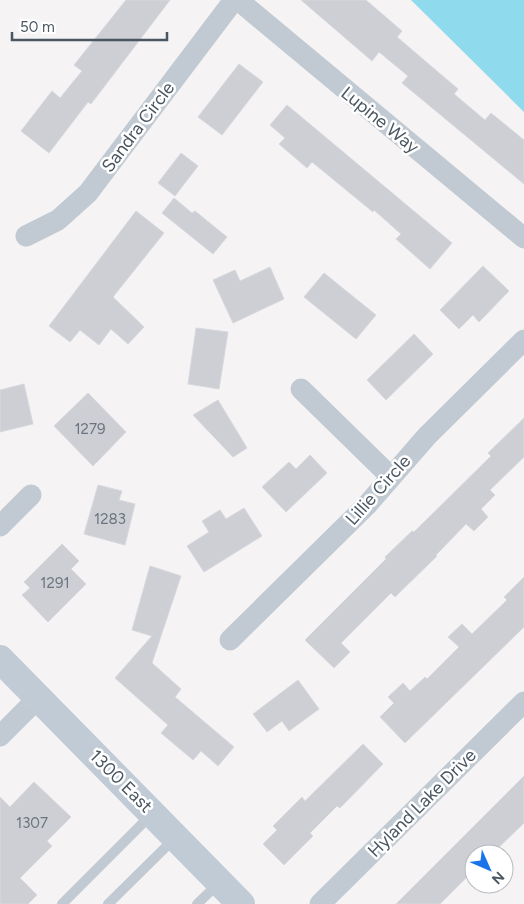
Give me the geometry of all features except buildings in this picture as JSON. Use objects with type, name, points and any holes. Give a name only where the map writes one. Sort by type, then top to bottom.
[{"type":"main road","name":"1300 East","points":[[0,659],[241,904]]},
{"type":"street","name":"Sandra Circle","points":[[26,236],[58,220],[88,193],[234,0]]},
{"type":"street","name":"Lupine Way","points":[[238,0],[524,238]]},
{"type":"street","name":"Lillie Circle","points":[[230,640],[367,505],[427,436],[524,340]]},
{"type":"street","points":[[301,389],[390,477]]},
{"type":"street","points":[[0,526],[31,495]]},
{"type":"street","points":[[0,736],[38,698]]},
{"type":"street","name":"Hyland Lake Drive","points":[[320,904],[524,702]]},
{"type":"lane","points":[[62,904],[152,814]]},
{"type":"lane","points":[[108,904],[175,837]]},
{"type":"lane","points":[[197,904],[220,882]]},
{"type":"water","points":[[411,0],[524,0],[524,112]]}]
